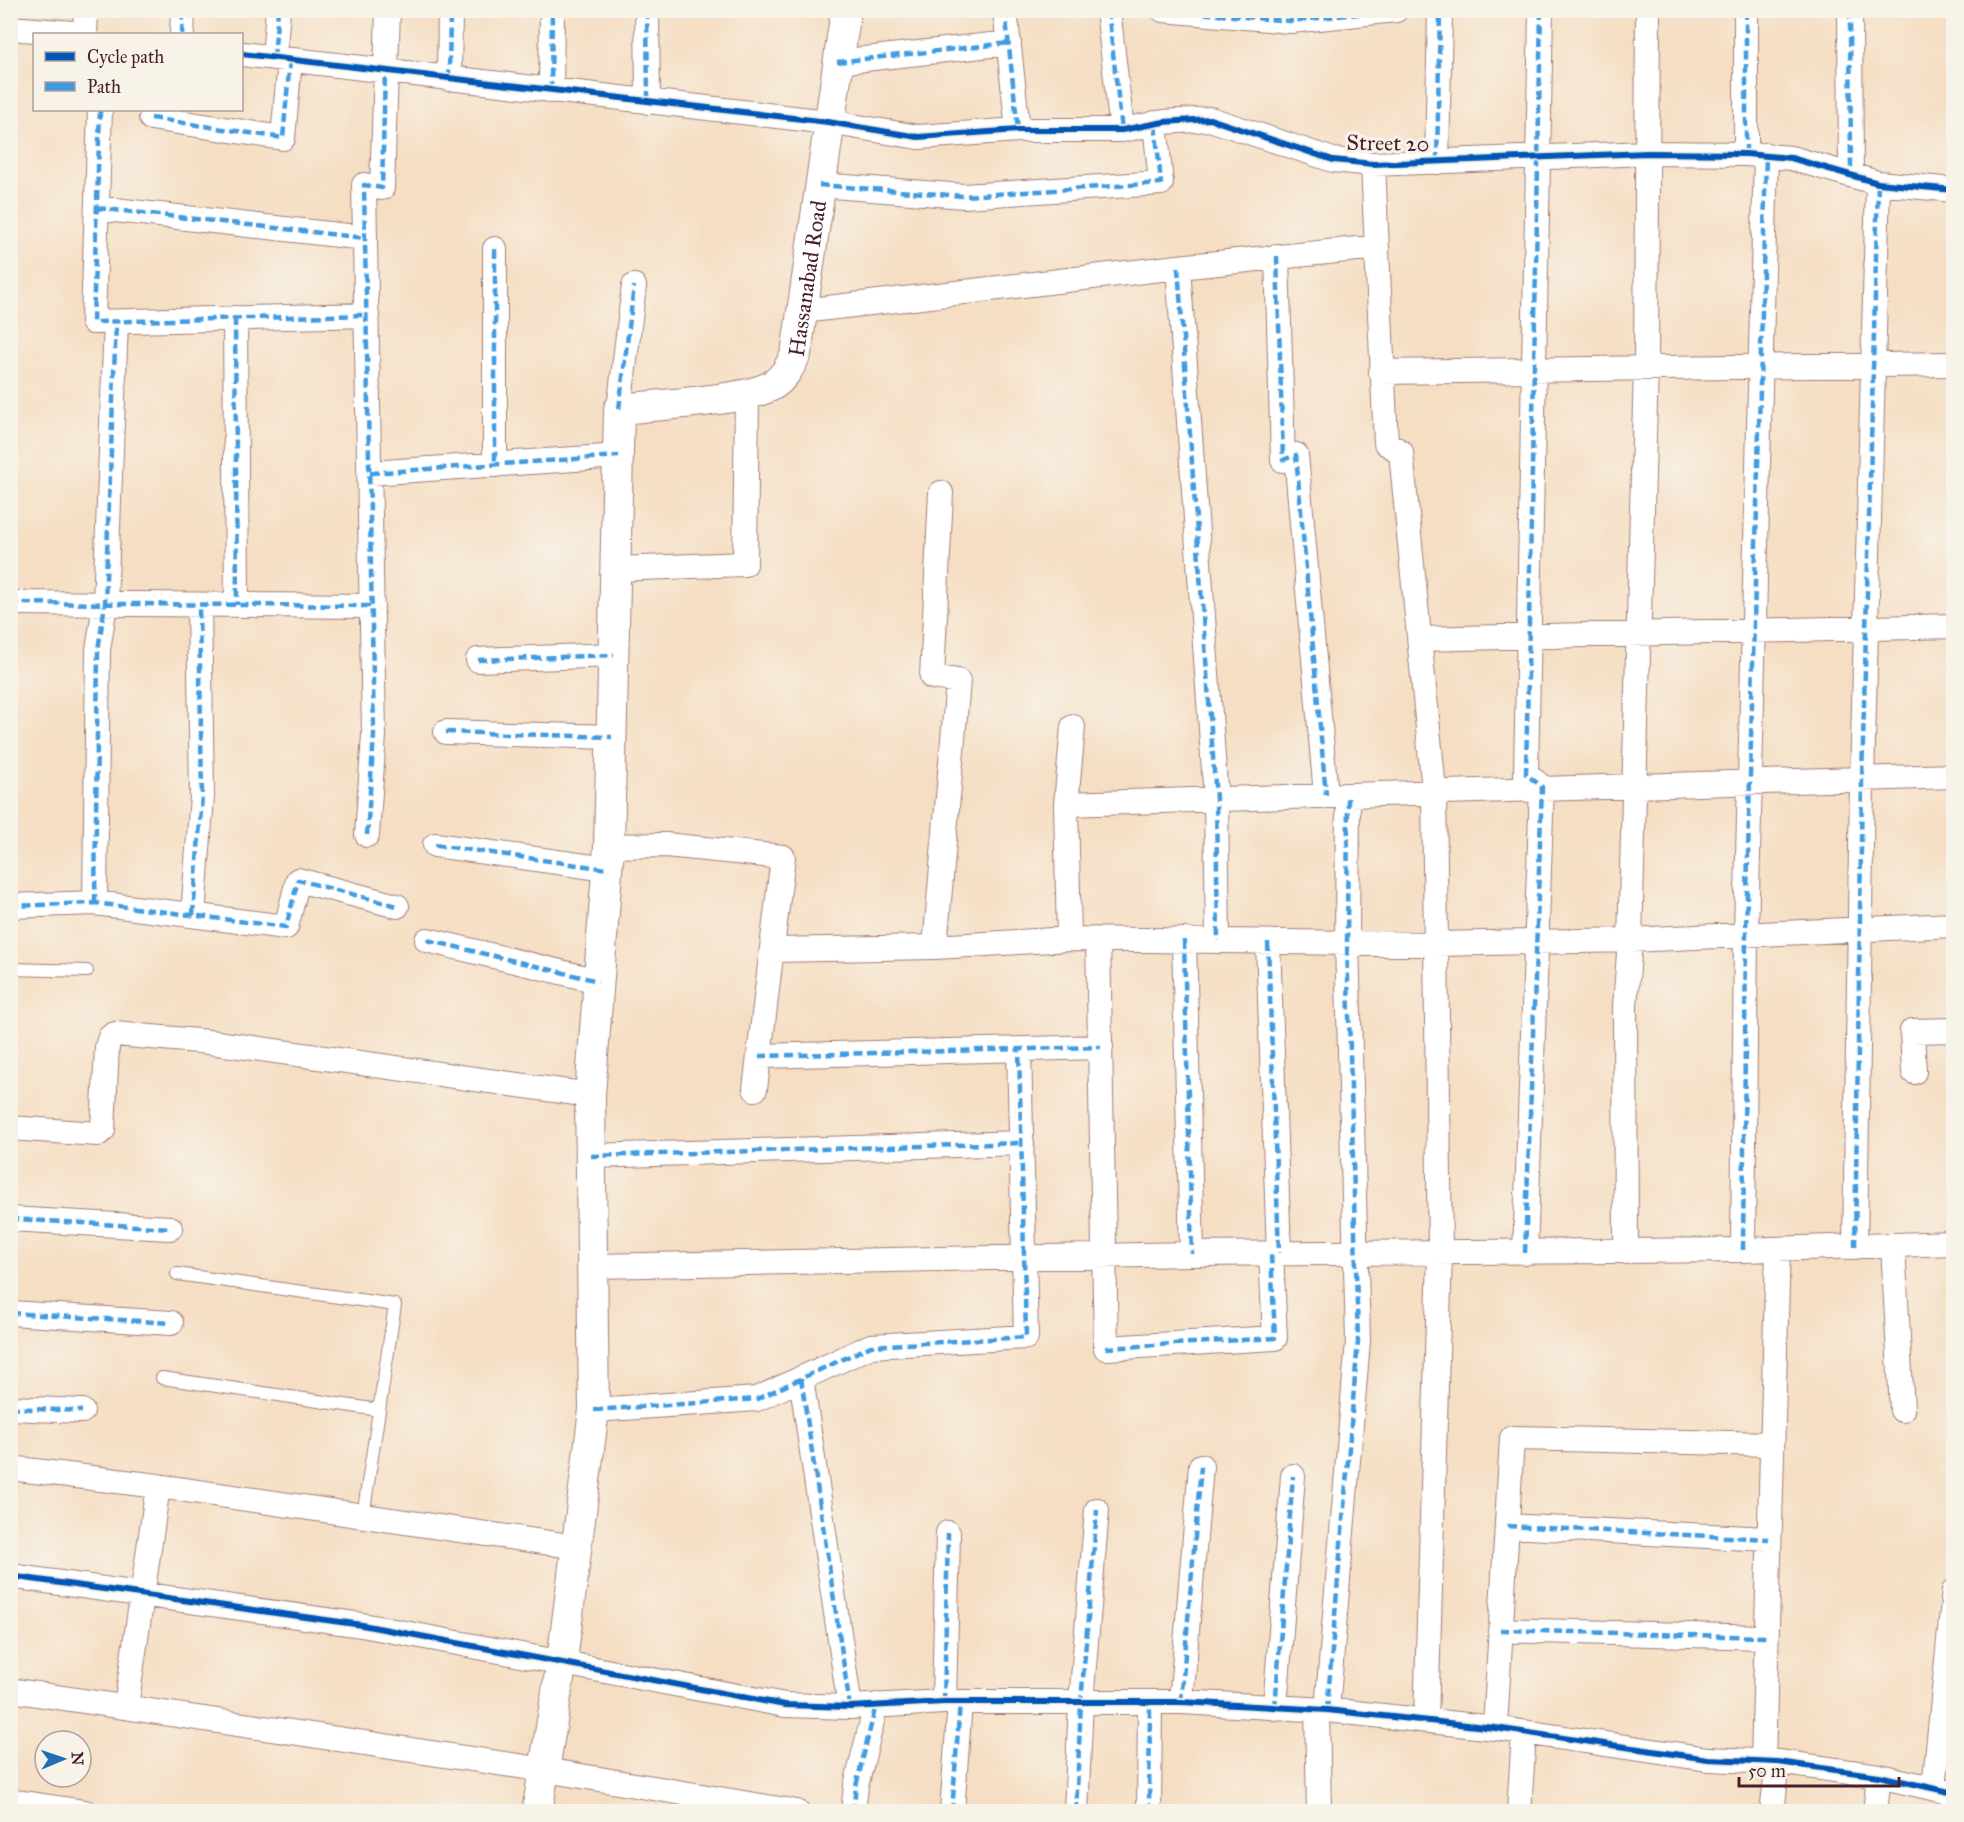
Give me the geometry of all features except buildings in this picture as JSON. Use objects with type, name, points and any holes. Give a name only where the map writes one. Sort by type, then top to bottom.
[{"type":"street","points":[[85,33],[86,10]]},
{"type":"street","points":[[182,33],[183,10]]},
{"type":"street","points":[[151,118],[283,138],[282,59],[278,10]]},
{"type":"street","points":[[366,835],[374,735],[364,185],[382,188],[388,10]]},
{"type":"street","points":[[449,79],[450,10]]},
{"type":"street","points":[[551,91],[552,10]]},
{"type":"street","points":[[647,10],[648,102]]},
{"type":"street","name":"Hassanabad Road","points":[[620,409],[747,394],[771,386],[786,374],[796,354],[846,10]]},
{"type":"street","points":[[1005,10],[1017,130]]},
{"type":"street","points":[[1108,10],[1122,130]]},
{"type":"street","points":[[1163,10],[1290,21],[1395,10]]},
{"type":"street","points":[[1437,162],[1440,10]]},
{"type":"street","points":[[1541,10],[1527,635],[1527,774],[1542,787]]},
{"type":"street","points":[[1626,1252],[1625,1017],[1630,940],[1646,367],[1648,10]]},
{"type":"street","points":[[1743,1250],[1746,933],[1760,365],[1756,155],[1746,10]]},
{"type":"street","points":[[1850,10],[1851,175]]},
{"type":"street","points":[[10,28],[72,33]]},
{"type":"street","points":[[837,62],[1009,43]]},
{"type":"street","name":"Street 20","points":[[243,54],[828,122],[918,137],[1017,130],[1122,130],[1155,123],[1210,119],[1333,160],[1373,165],[1647,153],[1756,155],[1791,158],[1878,183],[1953,190]]},
{"type":"street","points":[[100,111],[93,322],[367,315]]},
{"type":"street","points":[[819,185],[964,196],[1161,183],[1155,123]]},
{"type":"street","points":[[1373,165],[1386,443],[1401,452],[1434,790],[1440,1254],[1426,1720]]},
{"type":"street","points":[[1855,1247],[1862,780],[1875,365],[1878,183]]},
{"type":"street","points":[[97,208],[365,238]]},
{"type":"street","points":[[802,311],[1178,267],[1377,247]]},
{"type":"street","points":[[495,249],[495,465]]},
{"type":"street","points":[[1277,256],[1283,460],[1296,455],[1337,795],[1347,944],[1356,1252],[1358,1341],[1322,1710],[1319,1812]]},
{"type":"street","points":[[1178,267],[1216,799],[1218,941]]},
{"type":"street","points":[[537,1812],[562,1661],[594,1410],[590,1095],[608,858],[620,409],[634,286]]},
{"type":"street","points":[[235,318],[237,605]]},
{"type":"street","points":[[95,903],[98,650],[105,604],[116,321]]},
{"type":"street","points":[[1381,372],[1534,368],[1953,364]]},
{"type":"street","points":[[616,569],[745,564],[747,394]]},
{"type":"street","points":[[370,473],[619,456]]},
{"type":"street","points":[[935,948],[958,681],[932,677],[941,493]]},
{"type":"street","points":[[10,603],[372,606]]},
{"type":"street","points":[[193,915],[202,796],[199,605]]},
{"type":"street","points":[[1420,639],[1753,629],[1953,626]]},
{"type":"street","points":[[478,660],[614,655]]},
{"type":"street","points":[[1069,939],[1066,804],[1073,727]]},
{"type":"street","points":[[446,732],[612,737]]},
{"type":"street","points":[[1066,804],[1434,790],[1953,776]]},
{"type":"street","points":[[1525,1253],[1542,787]]},
{"type":"street","points":[[435,844],[608,858],[666,845],[783,857],[755,1089]]},
{"type":"street","points":[[10,906],[95,903],[286,927],[298,880],[397,906]]},
{"type":"street","points":[[772,950],[935,948],[1069,939],[1347,944],[1537,942],[1953,926]]},
{"type":"street","points":[[427,940],[598,981]]},
{"type":"street","points":[[1098,940],[1106,1255],[1106,1348],[1275,1338],[1268,942]]},
{"type":"street","points":[[1184,940],[1192,1254]]},
{"type":"street","points":[[1914,1072],[1912,1031],[1953,1030]]},
{"type":"street","points":[[10,1128],[98,1134],[103,1130],[107,1046],[110,1037],[115,1034],[210,1042],[590,1095]]},
{"type":"street","points":[[759,1056],[1101,1047]]},
{"type":"street","points":[[594,1410],[757,1399],[871,1346],[1026,1337],[1019,1049]]},
{"type":"street","points":[[591,1156],[1022,1143]]},
{"type":"street","points":[[10,1219],[170,1228]]},
{"type":"street","points":[[593,1266],[1106,1255],[1779,1250],[1953,1243]]},
{"type":"street","points":[[1893,1246],[1902,1410]]},
{"type":"street","points":[[1772,1812],[1766,1637],[1779,1250]]},
{"type":"street","points":[[10,1313],[171,1323]]},
{"type":"street","points":[[801,1378],[850,1707]]},
{"type":"street","points":[[10,1408],[82,1411]]},
{"type":"street","points":[[1495,1728],[1512,1438],[1772,1444]]},
{"type":"street","points":[[1181,1702],[1201,1466]]},
{"type":"street","points":[[10,1468],[159,1486],[577,1547]]},
{"type":"street","points":[[1275,1708],[1293,1476]]},
{"type":"street","points":[[126,1707],[159,1486]]},
{"type":"street","points":[[1076,1812],[1081,1702],[1097,1510]]},
{"type":"street","points":[[1507,1526],[1769,1539]]},
{"type":"street","points":[[948,1533],[952,1812]]},
{"type":"street","points":[[10,1576],[362,1625],[562,1661],[719,1695],[785,1706],[850,1707],[952,1702],[1181,1702],[1322,1710],[1495,1728],[1708,1759],[1770,1762],[1879,1776],[1944,1790],[1953,1591]]},
{"type":"street","points":[[1500,1630],[1766,1637]]},
{"type":"street","points":[[10,1690],[545,1770],[797,1812]]},
{"type":"street","points":[[1149,1812],[1150,1702]]},
{"type":"street","points":[[853,1812],[856,1786],[876,1705]]},
{"type":"street","points":[[1519,1812],[1524,1732]]},
{"type":"street","points":[[1875,1812],[1879,1776]]},
{"type":"street","points":[[10,1801],[84,1812]]},
{"type":"lane","points":[[10,969],[87,971]]},
{"type":"lane","points":[[177,1274],[395,1305],[363,1516]]},
{"type":"lane","points":[[162,1378],[379,1410]]},
{"type":"marked path","points":[[182,33],[183,10]]},
{"type":"marked path","points":[[274,58],[278,10]]},
{"type":"marked path","points":[[449,79],[450,10]]},
{"type":"marked path","points":[[551,91],[552,10]]},
{"type":"marked path","points":[[647,10],[648,102]]},
{"type":"marked path","points":[[1005,10],[1018,130]]},
{"type":"marked path","points":[[1108,10],[1122,130]]},
{"type":"marked path","points":[[1163,10],[1290,21],[1396,10]]},
{"type":"marked path","points":[[1437,162],[1440,10]]},
{"type":"marked path","points":[[1525,1253],[1542,787],[1526,774],[1541,10]]},
{"type":"marked path","points":[[1746,10],[1746,154]]},
{"type":"marked path","points":[[1850,10],[1851,175]]},
{"type":"marked path","points":[[837,62],[1009,43]]},
{"type":"marked path","points":[[151,118],[283,138],[290,60]]},
{"type":"marked path","points":[[367,835],[374,735],[364,185],[382,188],[385,71]]},
{"type":"marked path","points":[[100,111],[93,322],[367,315]]},
{"type":"marked path","points":[[819,185],[964,196],[1161,183],[1155,123]]},
{"type":"marked path","points":[[1743,1250],[1746,933],[1766,155]]},
{"type":"marked path","points":[[1855,1247],[1862,780],[1878,183]]},
{"type":"marked path","points":[[97,208],[365,238]]},
{"type":"marked path","points":[[495,249],[495,465]]},
{"type":"marked path","points":[[1277,256],[1283,460],[1296,455],[1326,795]]},
{"type":"marked path","points":[[1178,267],[1216,799],[1218,941]]},
{"type":"marked path","points":[[619,409],[634,286]]},
{"type":"marked path","points":[[235,318],[237,605]]},
{"type":"marked path","points":[[95,903],[98,650],[105,604],[116,322]]},
{"type":"marked path","points":[[370,473],[619,456]]},
{"type":"marked path","points":[[10,603],[372,606]]},
{"type":"marked path","points":[[193,915],[202,796],[199,605]]},
{"type":"marked path","points":[[478,660],[614,655]]},
{"type":"marked path","points":[[446,732],[612,737]]},
{"type":"marked path","points":[[1327,1710],[1358,1341],[1347,943],[1348,795]]},
{"type":"marked path","points":[[435,845],[607,869]]},
{"type":"marked path","points":[[10,906],[95,903],[286,927],[298,880],[397,906]]},
{"type":"marked path","points":[[427,940],[598,981]]},
{"type":"marked path","points":[[1184,940],[1192,1254]]},
{"type":"marked path","points":[[1268,942],[1279,1253]]},
{"type":"marked path","points":[[759,1056],[1101,1047]]},
{"type":"marked path","points":[[594,1410],[757,1399],[871,1346],[1026,1337],[1019,1049]]},
{"type":"marked path","points":[[591,1156],[1022,1143]]},
{"type":"marked path","points":[[10,1219],[170,1228]]},
{"type":"marked path","points":[[1106,1348],[1275,1338],[1271,1253]]},
{"type":"marked path","points":[[10,1313],[171,1323]]},
{"type":"marked path","points":[[801,1378],[850,1707]]},
{"type":"marked path","points":[[10,1408],[82,1411]]},
{"type":"marked path","points":[[1181,1702],[1201,1466]]},
{"type":"marked path","points":[[1275,1708],[1293,1476]]},
{"type":"marked path","points":[[1076,1812],[1081,1702],[1097,1510]]},
{"type":"marked path","points":[[1507,1526],[1769,1539]]},
{"type":"marked path","points":[[944,1702],[948,1533]]},
{"type":"marked path","points":[[1500,1630],[1766,1637]]},
{"type":"marked path","points":[[952,1812],[960,1702]]},
{"type":"marked path","points":[[1149,1812],[1150,1702]]},
{"type":"marked path","points":[[853,1812],[856,1786],[876,1705]]},
{"type":"cycle path","points":[[243,54],[828,122],[918,137],[1018,130],[1122,130],[1164,122],[1210,119],[1333,160],[1373,164],[1647,153],[1746,154],[1791,158],[1878,183],[1954,190]]},
{"type":"cycle path","points":[[10,1576],[362,1625],[785,1705],[850,1707],[944,1702],[1181,1702],[1327,1710],[1495,1728],[1708,1759],[1778,1762],[1879,1776],[1954,1793]]}]
